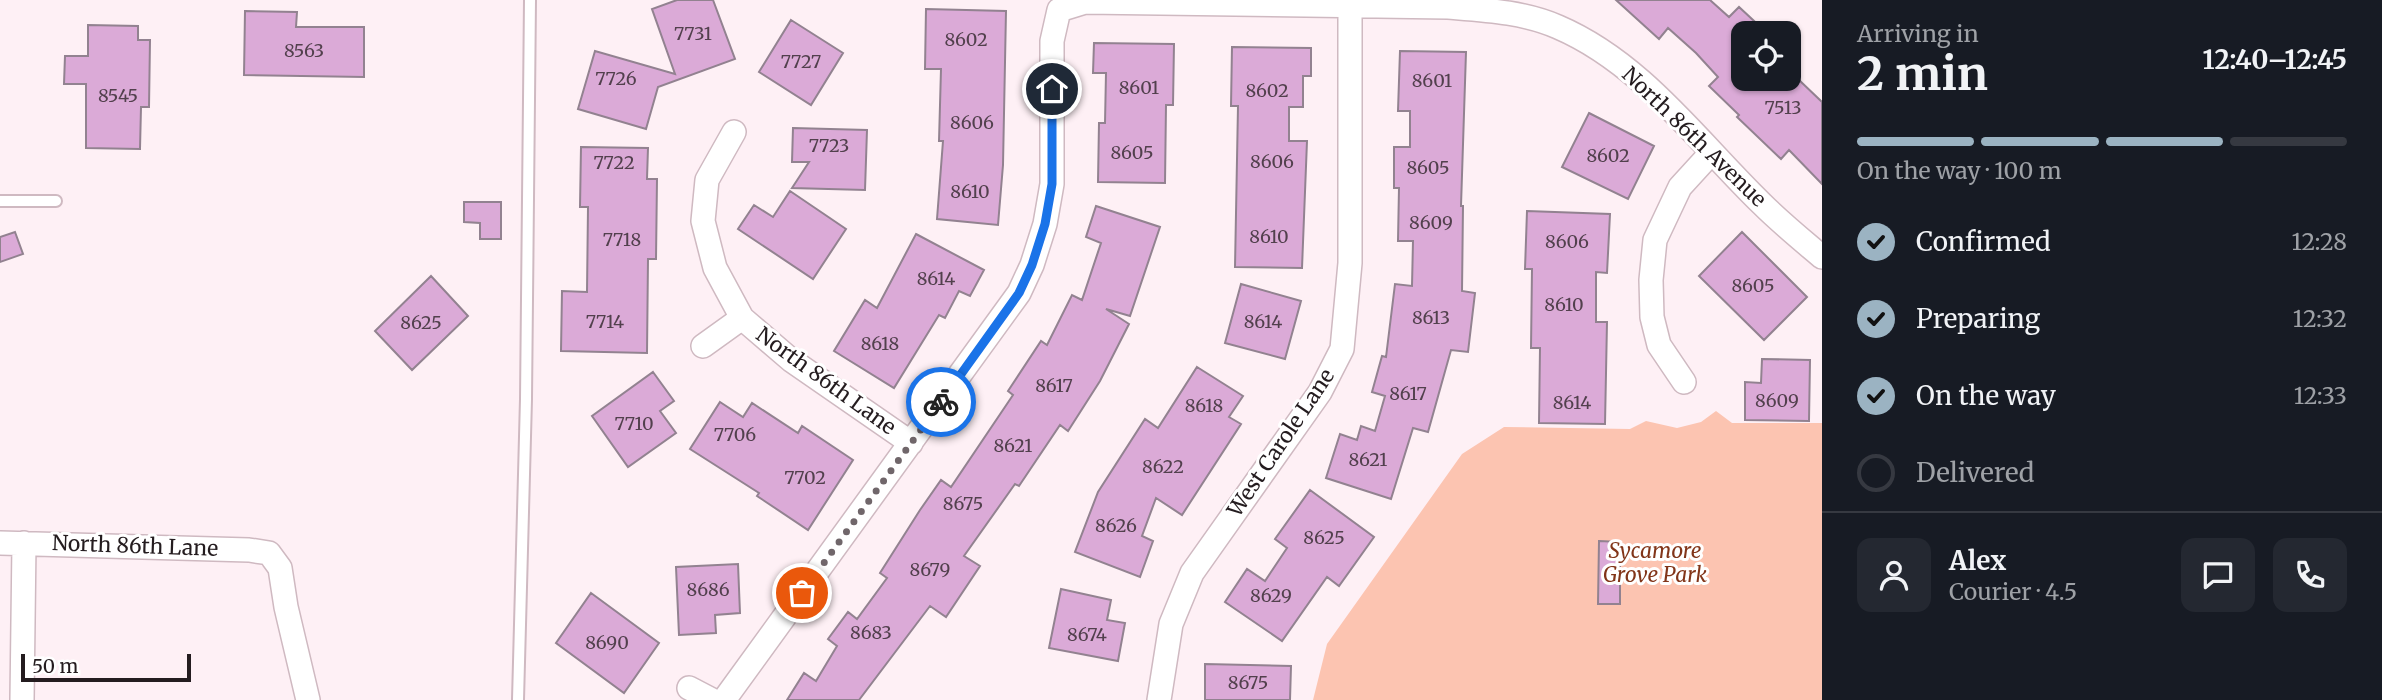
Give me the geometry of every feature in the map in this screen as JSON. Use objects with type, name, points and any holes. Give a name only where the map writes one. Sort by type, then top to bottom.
[{"type":"street","name":"North 86th Avenue","points":[[912,443],[1019,293],[1032,265],[1045,224],[1052,184],[1052,41],[1059,10],[1085,2],[1448,7],[1506,12],[1556,26],[1587,41],[1639,78],[1763,205],[1822,257]]},
{"type":"street","name":"West Carole Lane","points":[[1159,700],[1171,624],[1192,573],[1320,392],[1342,349],[1350,264],[1350,4]]},
{"type":"street","name":"North 86th Lane","points":[[734,132],[707,180],[703,221],[715,268],[742,318],[791,360],[912,443]]},
{"type":"street","points":[[1684,382],[1659,345],[1652,317],[1651,280],[1655,240],[1680,187],[1712,152]]},
{"type":"street","name":"North 86th Lane","points":[[703,346],[742,318]]},
{"type":"street","points":[[724,700],[912,443]]},
{"type":"street","name":"North 86th Lane","points":[[0,543],[249,550],[270,553],[280,568],[286,607],[308,700]]},
{"type":"street","points":[[22,700],[24,543]]},
{"type":"street","points":[[689,688],[712,700]]},
{"type":"lane","points":[[518,700],[526,399],[530,0]]},
{"type":"lane","points":[[0,201],[56,201]]},
{"type":"green space","name":"Sycamore Grove Park","points":[[1716,411],[1732,423],[1822,423],[1822,700],[1313,700],[1327,644],[1462,454],[1504,427],[1630,429],[1646,421],[1677,428],[1701,422]]},
{"type":"building","points":[[677,0],[713,0],[735,59],[658,87],[646,129],[578,109],[595,51],[675,74],[652,9]]},
{"type":"building","points":[[1616,0],[1710,0],[1729,17],[1739,7],[1754,21],[1731,21],[1731,91],[1801,91],[1801,82],[1822,102],[1822,184],[1789,150],[1781,159],[1737,117],[1739,115],[1709,86],[1718,77],[1668,28],[1659,39]]},
{"type":"building","points":[[926,9],[1006,11],[1003,165],[998,225],[937,219],[943,141],[939,141],[941,69],[925,69]]},
{"type":"building","points":[[245,11],[297,12],[296,27],[364,27],[364,77],[244,75]]},
{"type":"building","points":[[791,20],[843,53],[811,105],[759,72]]},
{"type":"building","points":[[88,25],[138,26],[138,40],[150,40],[149,107],[141,107],[140,149],[86,148],[86,84],[64,84],[65,56],[88,56]]},
{"type":"building","points":[[1094,43],[1174,44],[1173,105],[1166,105],[1165,183],[1098,182],[1099,123],[1105,123],[1106,73],[1093,73]]},
{"type":"building","points":[[1232,47],[1311,48],[1311,76],[1303,76],[1303,107],[1289,107],[1289,141],[1307,141],[1302,268],[1235,267],[1238,106],[1231,106]]},
{"type":"building","points":[[1400,51],[1466,52],[1461,206],[1462,291],[1475,293],[1468,352],[1451,350],[1428,432],[1413,428],[1391,499],[1326,478],[1340,434],[1357,440],[1361,426],[1375,431],[1385,396],[1372,392],[1382,356],[1386,357],[1395,284],[1412,286],[1413,241],[1398,241],[1399,188],[1394,188],[1394,147],[1410,147],[1410,111],[1398,111]]},
{"type":"building","points":[[1589,113],[1654,146],[1628,199],[1562,167]]},
{"type":"building","points":[[793,128],[867,130],[865,190],[792,188],[809,162],[792,162]]},
{"type":"building","points":[[581,147],[648,148],[647,179],[657,179],[656,259],[648,259],[647,353],[561,351],[562,291],[587,292],[588,207],[580,207]]},
{"type":"building","points":[[790,191],[846,229],[813,279],[738,229],[754,205],[773,217]]},
{"type":"building","points":[[464,202],[501,202],[501,239],[480,239],[480,223],[464,222]]},
{"type":"building","points":[[1096,206],[1160,227],[1130,316],[1106,309],[1129,324],[1100,381],[1068,431],[1060,425],[1019,486],[1015,484],[964,556],[980,566],[946,617],[930,606],[859,700],[787,700],[804,673],[816,681],[837,646],[828,639],[848,612],[857,619],[887,578],[880,573],[941,480],[951,487],[1013,395],[1008,391],[1041,341],[1047,345],[1072,295],[1082,300],[1101,243],[1086,237]]},
{"type":"building","points":[[1527,211],[1610,214],[1607,273],[1596,272],[1596,322],[1607,322],[1605,424],[1539,423],[1540,348],[1531,348],[1532,269],[1525,269]]},
{"type":"building","points":[[15,232],[23,254],[0,262],[0,237]]},
{"type":"building","points":[[1742,232],[1807,297],[1764,340],[1699,276]]},
{"type":"building","points":[[916,234],[984,270],[970,296],[959,291],[945,318],[939,315],[894,388],[834,351],[865,300],[877,308]]},
{"type":"building","points":[[431,276],[468,316],[412,370],[375,331]]},
{"type":"building","points":[[1241,284],[1301,301],[1285,359],[1225,343]]},
{"type":"building","points":[[1762,359],[1810,360],[1809,421],[1745,420],[1745,382],[1761,383]]},
{"type":"building","points":[[1197,367],[1243,396],[1229,417],[1241,424],[1182,515],[1156,498],[1142,536],[1153,541],[1140,577],[1075,552],[1098,492],[1145,419],[1158,428]]},
{"type":"building","points":[[653,372],[674,401],[660,411],[676,433],[628,467],[592,416]]},
{"type":"building","points":[[720,402],[743,417],[752,403],[798,433],[802,426],[853,460],[808,530],[757,496],[759,493],[690,449]]},
{"type":"building","points":[[1310,490],[1374,537],[1339,586],[1327,577],[1282,641],[1225,602],[1247,569],[1265,581],[1287,548],[1275,539]]},
{"type":"building","points":[[1599,541],[1620,542],[1620,604],[1598,604]]},
{"type":"building","points":[[738,564],[740,613],[715,615],[716,633],[679,635],[676,567]]},
{"type":"building","points":[[1061,589],[1111,600],[1107,620],[1125,623],[1118,661],[1049,648]]},
{"type":"building","points":[[591,593],[659,643],[624,693],[556,643]]},
{"type":"building","points":[[1205,664],[1291,666],[1290,700],[1205,700]]},
{"type":"way so far","points":[[802,593],[941,402]]},
{"type":"route","points":[[941,402],[1019,293],[1032,265],[1045,224],[1052,184],[1052,89]]}]
